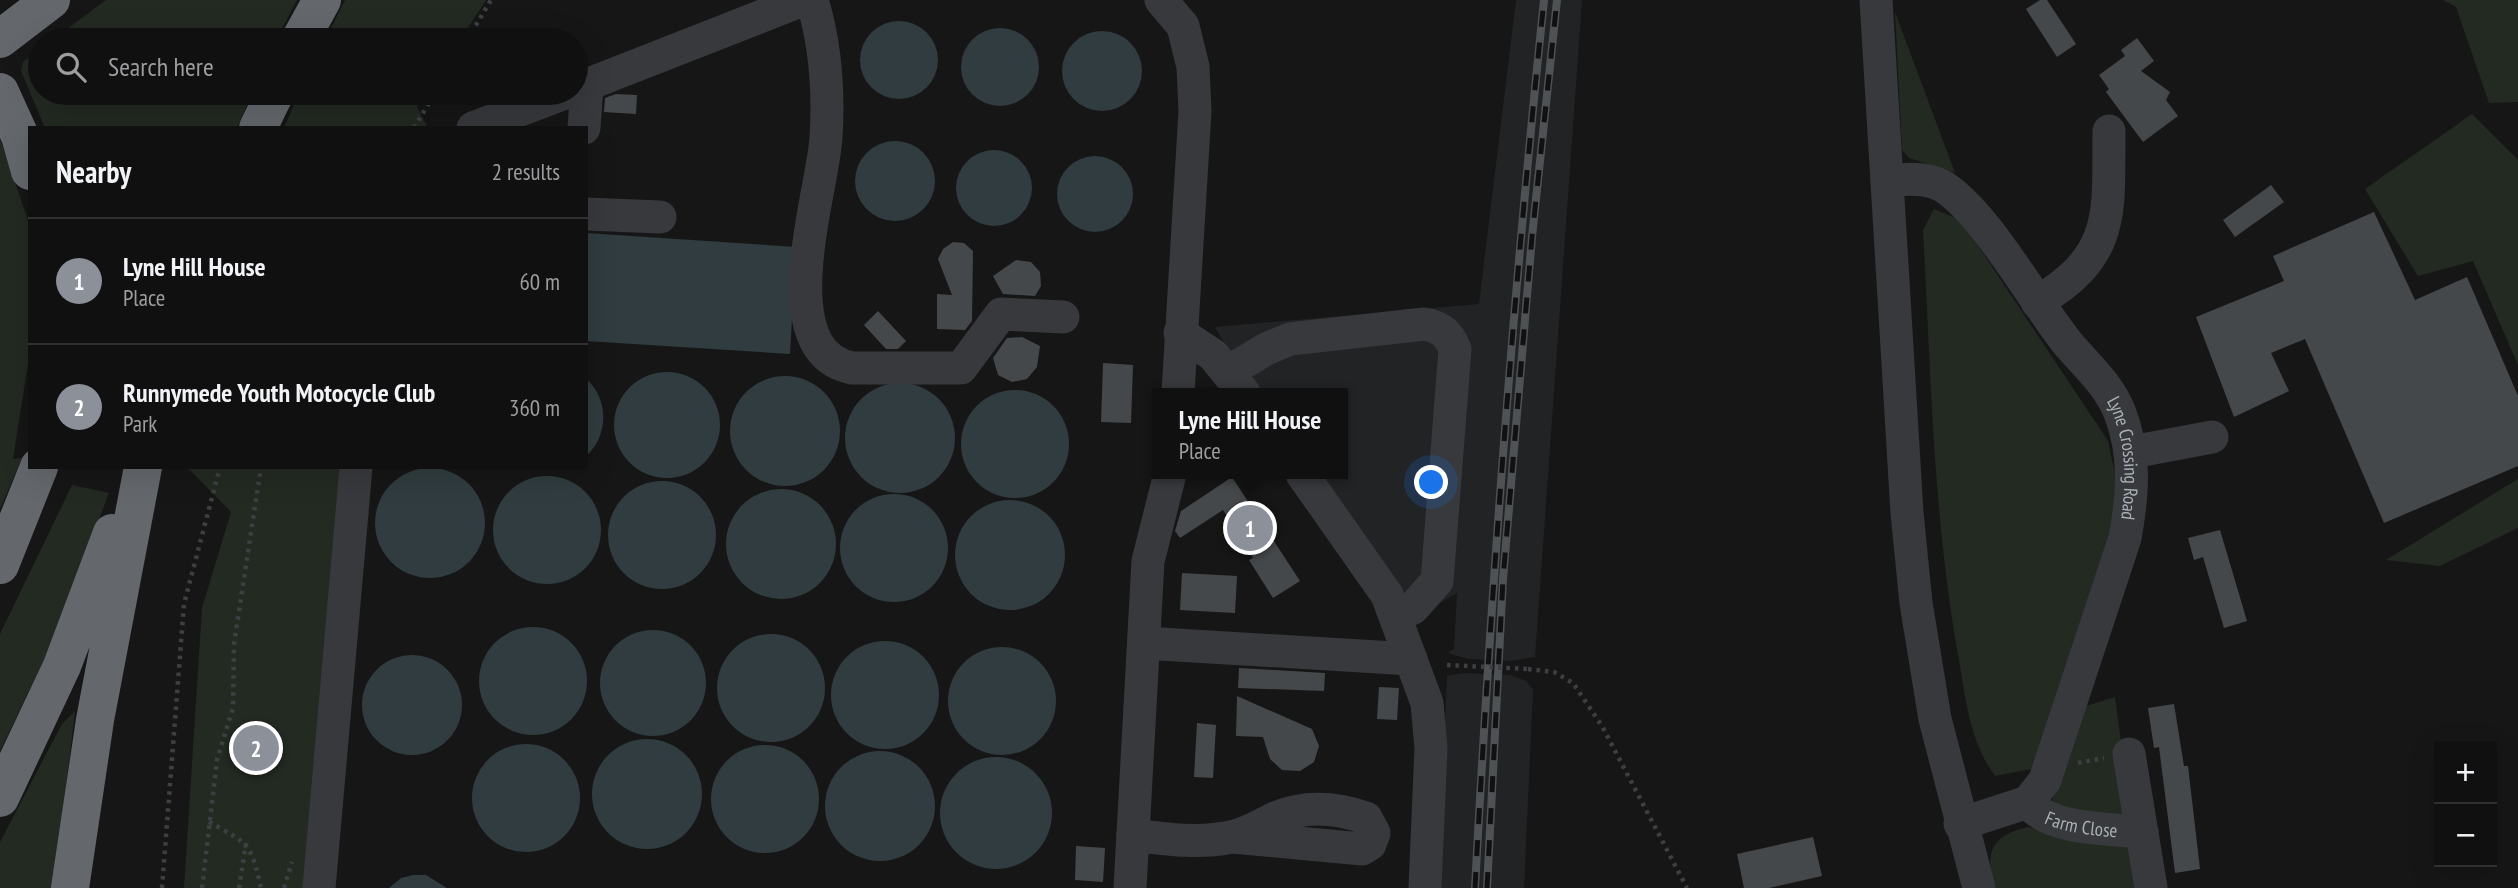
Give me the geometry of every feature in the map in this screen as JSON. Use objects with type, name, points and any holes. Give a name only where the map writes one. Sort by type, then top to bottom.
[{"type":"highway","points":[[3,37],[51,0]]},
{"type":"highway","points":[[307,28],[322,0]]},
{"type":"highway","points":[[0,92],[20,136],[28,164]]},
{"type":"highway","points":[[259,126],[269,105]]},
{"type":"highway","points":[[0,565],[38,469]]},
{"type":"highway","points":[[0,798],[62,666],[114,526],[142,469]]},
{"type":"highway","points":[[70,888],[95,720],[143,469]]},
{"type":"street","points":[[588,84],[803,0]]},
{"type":"street","points":[[812,0],[823,34],[828,85],[826,142],[805,288],[805,313],[811,336],[821,349],[842,366],[852,368],[961,368],[1000,314],[1063,317]]},
{"type":"street","points":[[1161,0],[1183,26],[1193,78],[1195,111],[1178,388]]},
{"type":"street","points":[[1876,0],[1907,513],[1916,603],[1935,719],[1979,888]]},
{"type":"street","points":[[478,126],[534,105]]},
{"type":"street","points":[[579,105],[584,126]]},
{"type":"street","points":[[2037,302],[2068,284],[2101,241],[2108,214],[2109,131]]},
{"type":"street","name":"Lyne Crossing Road","points":[[1887,180],[1926,180],[1945,188],[1967,206],[2070,345],[2102,380],[2119,411],[2132,452],[2133,496],[2125,538],[2050,768],[2028,802]]},
{"type":"street","points":[[588,215],[660,217]]},
{"type":"street","points":[[1180,333],[1213,355],[1236,383],[1266,349],[1290,339],[1424,324],[1436,326],[1448,334],[1455,349],[1437,581],[1413,608],[1396,616]]},
{"type":"street","points":[[2132,452],[2212,437]]},
{"type":"street","points":[[319,888],[356,469]]},
{"type":"street","points":[[1130,888],[1148,561],[1169,479]]},
{"type":"street","points":[[1306,479],[1375,575],[1396,616],[1427,703],[1431,748],[1425,888]]},
{"type":"street","points":[[1144,643],[1411,659]]},
{"type":"street","name":"Farm Close","points":[[2129,754],[2151,888]]},
{"type":"street","points":[[1961,824],[2028,802]]},
{"type":"street","name":"Farm Close","points":[[2028,802],[2036,813],[2059,820],[2089,827],[2142,832]]},
{"type":"street","points":[[1133,835],[1201,842],[1233,837]]},
{"type":"path","points":[[474,28],[491,0]]},
{"type":"path","points":[[415,126],[428,105]]},
{"type":"path","points":[[162,888],[184,604],[219,469]]},
{"type":"path","points":[[202,888],[217,760],[233,708],[234,644],[261,469]]},
{"type":"path","points":[[1447,665],[1554,672],[1573,683],[1602,726],[1687,888]]},
{"type":"path","points":[[2050,768],[2129,754]]},
{"type":"path","points":[[209,822],[246,842],[254,858],[261,888]]},
{"type":"path","points":[[239,888],[246,842]]},
{"type":"shaded area","points":[[106,0],[297,0],[282,28],[68,28]]},
{"type":"shaded area","points":[[345,0],[486,0],[468,28],[331,28]]},
{"type":"shaded area","points":[[1516,0],[1582,0],[1535,657],[1511,661],[1468,659],[1448,653],[1454,649],[1457,593],[1416,617],[1316,479],[1348,479],[1348,388],[1250,388],[1215,327],[1479,304]]},
{"type":"shaded area","points":[[2443,0],[2518,0],[2518,102],[2489,103],[2456,7]]},
{"type":"shaded area","points":[[1895,12],[1955,173],[1909,158],[1902,150]]},
{"type":"shaded area","points":[[899,21],[914,24],[927,32],[935,45],[938,60],[935,75],[927,88],[914,96],[899,99],[884,96],[871,88],[863,75],[860,60],[863,45],[871,32],[884,24]]},
{"type":"shaded area","points":[[1000,28],[1015,31],[1028,39],[1036,52],[1039,67],[1036,82],[1028,95],[1015,103],[1000,106],[985,103],[972,95],[964,82],[961,67],[964,52],[972,39],[985,31]]},
{"type":"shaded area","points":[[1102,31],[1117,34],[1130,43],[1139,56],[1142,71],[1139,86],[1130,99],[1117,108],[1102,111],[1087,108],[1074,99],[1065,86],[1062,71],[1065,56],[1074,43],[1087,34]]},
{"type":"shaded area","points":[[28,58],[28,88],[21,71],[23,62]]},
{"type":"shaded area","points":[[35,105],[247,105],[238,126],[44,126]]},
{"type":"shaded area","points":[[294,105],[418,105],[427,126],[285,126]]},
{"type":"shaded area","points":[[2472,114],[2518,160],[2518,365],[2473,261],[2418,276],[2365,189]]},
{"type":"shaded area","points":[[0,139],[28,220],[28,364],[13,459],[22,458],[0,509]]},
{"type":"shaded area","points":[[887,141],[903,141],[924,152],[935,173],[935,189],[924,210],[903,221],[887,221],[873,215],[861,203],[855,189],[855,173],[861,159],[873,147]]},
{"type":"shaded area","points":[[994,150],[1009,153],[1021,161],[1029,173],[1032,188],[1029,203],[1021,215],[1009,223],[994,226],[979,223],[967,215],[959,203],[956,188],[959,173],[967,161],[979,153]]},
{"type":"shaded area","points":[[1088,156],[1102,156],[1116,162],[1127,173],[1133,194],[1130,209],[1122,221],[1102,232],[1088,232],[1074,226],[1063,215],[1057,201],[1057,187],[1063,173],[1074,162]]},
{"type":"shaded area","points":[[1934,209],[1961,220],[2108,441],[2116,479],[2115,516],[2037,768],[1995,776],[1980,749],[1970,721],[1950,607],[1938,500],[1923,230]]},
{"type":"shaded area","points":[[588,233],[796,247],[790,354],[588,341]]},
{"type":"shaded area","points":[[667,372],[687,376],[705,387],[716,405],[720,425],[716,445],[705,463],[687,474],[667,478],[647,474],[629,463],[618,445],[614,425],[618,405],[629,387],[647,376]]},
{"type":"shaded area","points":[[785,376],[806,381],[824,392],[835,410],[840,431],[835,452],[824,470],[806,481],[785,486],[764,481],[746,470],[735,452],[730,431],[735,410],[746,392],[764,381]]},
{"type":"shaded area","points":[[588,381],[599,396],[603,417],[602,428],[594,448],[588,454]]},
{"type":"shaded area","points":[[900,383],[921,388],[939,399],[950,417],[955,438],[950,459],[939,477],[921,488],[900,493],[879,488],[861,477],[850,459],[845,438],[850,417],[861,399],[879,388]]},
{"type":"shaded area","points":[[1015,390],[1045,399],[1053,406],[1060,414],[1069,444],[1060,474],[1053,482],[1045,489],[1015,498],[985,489],[977,482],[970,474],[961,444],[970,414],[977,406],[985,399]]},
{"type":"shaded area","points":[[189,469],[347,469],[307,888],[184,888],[202,608],[231,512]]},
{"type":"shaded area","points":[[419,469],[441,469],[461,477],[476,492],[484,512],[484,534],[476,554],[461,569],[441,577],[419,577],[399,569],[384,554],[376,534],[376,512],[384,492],[399,477]]},
{"type":"shaded area","points":[[547,476],[568,480],[585,492],[597,509],[601,530],[597,551],[585,568],[568,580],[547,584],[526,580],[509,568],[497,551],[493,530],[497,509],[509,492],[526,480]]},
{"type":"shaded area","points":[[2518,479],[2518,528],[2440,566],[2386,560]]},
{"type":"shaded area","points":[[662,481],[683,485],[700,497],[712,514],[716,535],[712,556],[700,573],[683,585],[662,589],[641,585],[624,573],[612,556],[608,535],[612,514],[624,497],[641,485]]},
{"type":"shaded area","points":[[72,485],[109,493],[52,643],[0,751],[0,634]]},
{"type":"shaded area","points":[[781,489],[802,493],[820,505],[832,523],[836,544],[832,565],[820,583],[802,595],[781,599],[760,595],[742,583],[730,565],[726,544],[730,523],[742,505],[760,493]]},
{"type":"shaded area","points":[[894,494],[915,498],[932,510],[944,527],[948,548],[944,569],[932,586],[915,598],[894,602],[873,598],[856,586],[844,569],[840,548],[844,527],[856,510],[873,498]]},
{"type":"shaded area","points":[[1010,500],[1031,504],[1049,516],[1061,534],[1065,555],[1061,576],[1049,594],[1031,606],[1010,610],[989,606],[971,594],[959,576],[955,555],[959,534],[971,516],[989,504]]},
{"type":"shaded area","points":[[533,627],[554,631],[571,643],[583,660],[587,681],[583,702],[571,719],[554,731],[533,735],[512,731],[495,719],[483,702],[479,681],[483,660],[495,643],[512,631]]},
{"type":"shaded area","points":[[653,630],[673,634],[691,645],[702,663],[706,683],[702,703],[691,721],[673,732],[653,736],[633,732],[615,721],[604,703],[600,683],[604,663],[615,645],[633,634]]},
{"type":"shaded area","points":[[771,634],[792,638],[809,650],[821,667],[825,688],[821,709],[809,726],[792,738],[771,742],[750,738],[733,726],[721,709],[717,688],[721,667],[733,650],[750,638]]},
{"type":"shaded area","points":[[885,641],[906,645],[923,657],[935,674],[939,695],[935,716],[923,733],[906,745],[885,749],[864,745],[847,733],[835,716],[831,695],[835,674],[847,657],[864,645]]},
{"type":"shaded area","points":[[1002,647],[1023,651],[1040,663],[1052,680],[1056,701],[1052,722],[1040,739],[1023,751],[1002,755],[981,751],[964,739],[952,722],[948,701],[952,680],[964,663],[981,651]]},
{"type":"shaded area","points":[[412,655],[431,659],[447,670],[458,686],[462,705],[458,724],[447,740],[431,751],[412,755],[393,751],[377,740],[366,724],[362,705],[366,686],[377,670],[393,659]]},
{"type":"shaded area","points":[[1464,673],[1510,675],[1526,681],[1533,690],[1524,888],[1438,888],[1447,676]]},
{"type":"shaded area","points":[[2115,697],[2130,810],[2112,819],[2051,803],[2086,706]]},
{"type":"shaded area","points":[[75,711],[54,888],[0,888],[0,842],[62,724]]},
{"type":"shaded area","points":[[647,739],[668,743],[686,755],[698,773],[702,794],[698,815],[686,833],[668,845],[647,849],[626,845],[608,833],[596,815],[592,794],[596,773],[608,755],[626,743]]},
{"type":"shaded area","points":[[526,744],[547,748],[564,760],[576,777],[580,798],[576,819],[564,836],[547,848],[526,852],[505,848],[488,836],[476,819],[472,798],[476,777],[488,760],[505,748]]},
{"type":"shaded area","points":[[765,745],[786,749],[803,761],[815,778],[819,799],[815,820],[803,837],[786,849],[765,853],[744,849],[727,837],[715,820],[711,799],[715,778],[727,761],[744,749]]},
{"type":"shaded area","points":[[880,751],[901,755],[919,767],[931,785],[935,806],[931,827],[919,845],[901,857],[880,861],[859,857],[841,845],[829,827],[825,806],[829,785],[841,767],[859,755]]},
{"type":"shaded area","points":[[996,757],[1017,762],[1035,774],[1047,792],[1052,813],[1047,834],[1035,852],[1017,864],[996,869],[975,864],[957,852],[945,834],[940,813],[945,792],[957,774],[975,762]]},
{"type":"shaded area","points":[[2028,827],[2122,843],[2128,847],[2140,888],[1995,888],[1990,865],[1994,847],[2006,835]]},
{"type":"shaded area","points":[[426,875],[447,888],[389,888],[401,878]]},
{"type":"building","points":[[2040,0],[2047,0],[2076,44],[2057,57],[2026,9]]},
{"type":"building","points":[[2137,38],[2154,61],[2141,71],[2170,92],[2166,100],[2178,116],[2143,142],[2106,92],[2109,89],[2099,75],[2125,56],[2121,50]]},
{"type":"building","points":[[616,94],[637,95],[636,114],[604,112],[605,98]]},
{"type":"building","points":[[2271,185],[2284,202],[2235,237],[2223,220]]},
{"type":"building","points":[[2374,212],[2415,300],[2467,277],[2518,396],[2518,466],[2384,523],[2305,339],[2271,353],[2289,391],[2234,417],[2196,317],[2284,281],[2273,256]]},
{"type":"building","points":[[953,242],[964,243],[973,251],[972,321],[965,330],[937,329],[937,294],[952,295],[938,259],[943,249]]},
{"type":"building","points":[[1016,260],[1031,262],[1040,272],[1041,286],[1035,296],[1003,294],[993,276]]},
{"type":"building","points":[[878,311],[906,341],[898,349],[886,349],[864,325]]},
{"type":"building","points":[[1022,337],[1040,346],[1037,367],[1027,379],[1012,382],[998,375],[993,358],[1007,338]]},
{"type":"building","points":[[1103,363],[1133,365],[1131,423],[1101,422]]},
{"type":"building","points":[[1229,479],[1233,479],[1300,581],[1273,598],[1249,560],[1253,558],[1223,510],[1180,538],[1175,531],[1181,511]]},
{"type":"building","points":[[2220,530],[2247,621],[2224,628],[2203,557],[2194,560],[2188,538]]},
{"type":"building","points":[[1182,573],[1237,576],[1235,613],[1180,610]]},
{"type":"building","points":[[1239,668],[1325,673],[1324,691],[1238,688]]},
{"type":"building","points":[[1379,687],[1399,688],[1397,720],[1377,719]]},
{"type":"building","points":[[1237,696],[1312,729],[1319,746],[1314,762],[1300,771],[1282,770],[1270,759],[1263,737],[1236,736]]},
{"type":"building","points":[[2174,704],[2184,766],[2188,766],[2200,869],[2175,873],[2159,747],[2154,748],[2148,708]]},
{"type":"building","points":[[1197,723],[1216,725],[1213,778],[1194,777]]},
{"type":"building","points":[[1813,837],[1822,876],[1769,888],[1744,888],[1737,854]]},
{"type":"building","points":[[1076,846],[1105,848],[1103,882],[1075,880]]},
{"type":"railway","points":[[1475,888],[1504,444],[1544,0]]},
{"type":"railway","points":[[1487,888],[1503,579],[1532,237],[1557,0]]},
{"type":"place","name":"Lyne Hill House","points":[[1250,528]]},
{"type":"place","name":"Runnymede Youth Motocycle Club","points":[[256,748]]}]
